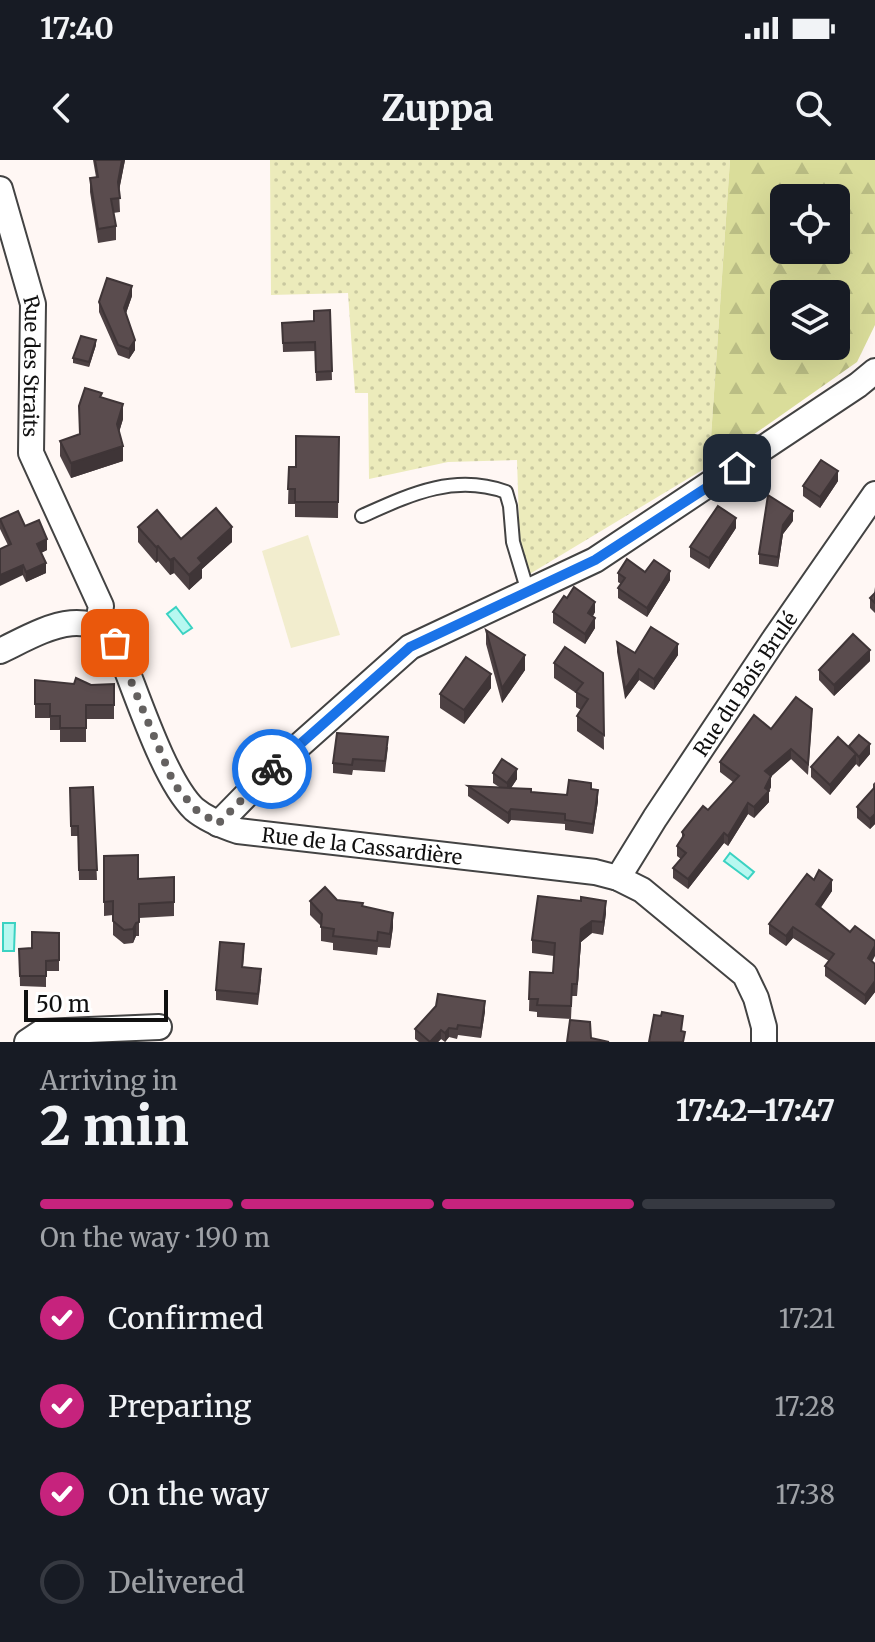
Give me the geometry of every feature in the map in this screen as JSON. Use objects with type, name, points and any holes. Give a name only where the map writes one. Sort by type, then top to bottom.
[{"type":"street","name":"Rue des Straits","points":[[0,189],[33,304],[31,453],[101,606],[97,627]]},
{"type":"street","points":[[218,824],[265,776],[410,647],[595,560],[798,427],[875,371]]},
{"type":"street","name":"Rue du Bois Brulé","points":[[618,878],[765,653],[875,494]]},
{"type":"street","points":[[0,651],[67,622],[97,627]]},
{"type":"street","name":"Rue de la Cassardière","points":[[97,627],[108,634],[120,653],[174,784],[195,809],[218,824],[238,831],[595,872],[618,878],[642,890],[745,975],[756,998],[764,1027],[764,1042]]},
{"type":"street","points":[[27,1042],[42,1032],[159,1027]]},
{"type":"lane","points":[[362,516],[425,489],[484,484],[506,492],[513,542],[528,592]]},
{"type":"green space","points":[[270,160],[730,160],[709,466],[528,575],[520,551],[517,460],[448,462],[369,479],[368,393],[355,393],[348,293],[271,295]]},
{"type":"green space","points":[[730,160],[875,160],[875,325],[857,362],[709,466]]},
{"type":"shaded area","points":[[308,535],[340,635],[291,648],[262,551]]},
{"type":"water","points":[[176,607],[192,628],[183,634],[167,614]]},
{"type":"water","points":[[730,853],[754,872],[748,879],[724,861]]},
{"type":"water","points":[[3,923],[15,923],[14,951],[3,951]]},
{"type":"building","points":[[95,160],[122,160],[118,182],[120,198],[111,199],[116,226],[98,229],[90,178],[98,177]]},
{"type":"building","points":[[107,278],[132,286],[124,308],[135,340],[129,349],[118,345],[99,302]]},
{"type":"building","points":[[330,310],[332,371],[316,372],[315,342],[283,343],[282,323],[314,321],[314,311]]},
{"type":"building","points":[[81,336],[96,340],[89,362],[73,358]]},
{"type":"building","points":[[85,388],[102,393],[100,397],[123,404],[117,424],[123,446],[71,463],[60,441],[80,434],[79,406]]},
{"type":"building","points":[[296,436],[339,437],[338,502],[295,502],[295,489],[288,489],[289,467],[296,467]]},
{"type":"building","points":[[821,460],[838,471],[820,497],[803,486]]},
{"type":"building","points":[[768,495],[793,511],[783,525],[778,557],[759,554]]},
{"type":"building","points":[[718,506],[736,518],[709,558],[690,547]]},
{"type":"building","points":[[216,508],[232,527],[198,558],[202,563],[189,575],[138,527],[157,510],[181,539]]},
{"type":"building","points":[[18,511],[25,526],[39,520],[47,539],[37,544],[46,563],[26,572],[23,565],[0,575],[0,549],[11,544],[0,519]]},
{"type":"building","points":[[627,559],[645,572],[654,560],[670,571],[647,608],[618,588],[625,578],[618,573]]},
{"type":"building","points":[[574,587],[595,602],[588,613],[595,618],[585,634],[553,612]]},
{"type":"building","points":[[651,627],[678,644],[654,679],[639,669],[625,689],[617,642],[635,653]]},
{"type":"building","points":[[486,630],[525,655],[502,688]]},
{"type":"building","points":[[853,634],[870,650],[834,685],[819,670]]},
{"type":"building","points":[[565,647],[603,673],[604,735],[577,716],[588,699],[576,692],[583,683],[554,663]]},
{"type":"building","points":[[466,657],[491,674],[464,710],[440,694]]},
{"type":"building","points":[[76,678],[91,685],[114,684],[114,705],[86,705],[86,728],[60,728],[60,716],[50,716],[50,704],[35,704],[35,680],[74,684]]},
{"type":"building","points":[[796,697],[812,709],[808,764],[791,749],[765,771],[771,776],[765,788],[769,791],[754,807],[748,803],[728,836],[724,833],[688,879],[673,868],[686,853],[677,846],[684,835],[682,832],[703,806],[708,810],[739,776],[720,762],[754,715],[771,729]]},
{"type":"building","points":[[337,733],[388,737],[385,761],[353,759],[352,765],[333,763]]},
{"type":"building","points":[[859,735],[870,744],[859,757],[849,746]]},
{"type":"building","points":[[838,737],[856,754],[830,785],[811,767]]},
{"type":"building","points":[[502,759],[517,769],[507,783],[493,773]]},
{"type":"building","points":[[569,780],[591,783],[591,789],[598,790],[593,824],[565,820],[565,814],[511,809],[508,813],[468,786],[531,789],[531,792],[567,795]]},
{"type":"building","points":[[93,787],[97,870],[79,870],[78,826],[71,826],[70,788]]},
{"type":"building","points":[[875,787],[875,814],[870,819],[857,807]]},
{"type":"building","points":[[138,855],[138,879],[174,877],[174,902],[139,904],[139,922],[133,929],[124,930],[113,921],[113,901],[104,902],[104,856]]},
{"type":"building","points":[[819,870],[832,880],[816,904],[850,932],[855,926],[875,941],[868,958],[875,964],[875,981],[865,995],[825,966],[834,954],[793,927],[786,936],[769,924],[807,874],[814,880]]},
{"type":"building","points":[[325,887],[337,900],[363,903],[362,906],[393,913],[390,934],[378,932],[377,941],[333,936],[334,929],[321,927],[322,914],[310,901]]},
{"type":"building","points":[[538,896],[606,901],[603,922],[592,921],[581,929],[577,984],[572,984],[571,1006],[537,1005],[538,999],[529,999],[530,972],[553,973],[555,943],[532,940]]},
{"type":"building","points":[[32,932],[59,933],[59,960],[46,961],[46,976],[20,976],[19,949],[32,948]]},
{"type":"building","points":[[220,942],[244,944],[242,967],[261,969],[258,994],[216,990]]},
{"type":"building","points":[[438,994],[485,1001],[481,1028],[458,1025],[457,1029],[449,1028],[445,1033],[441,1030],[430,1042],[415,1029],[436,1006]]},
{"type":"building","points":[[662,1012],[683,1016],[683,1042],[649,1042],[654,1015],[661,1016]]},
{"type":"building","points":[[570,1020],[590,1022],[591,1038],[609,1042],[567,1042]]},
{"type":"way so far","points":[[115,643],[174,784],[195,809],[218,824],[272,769]]},
{"type":"route","points":[[272,769],[410,647],[595,560],[737,468]]}]
